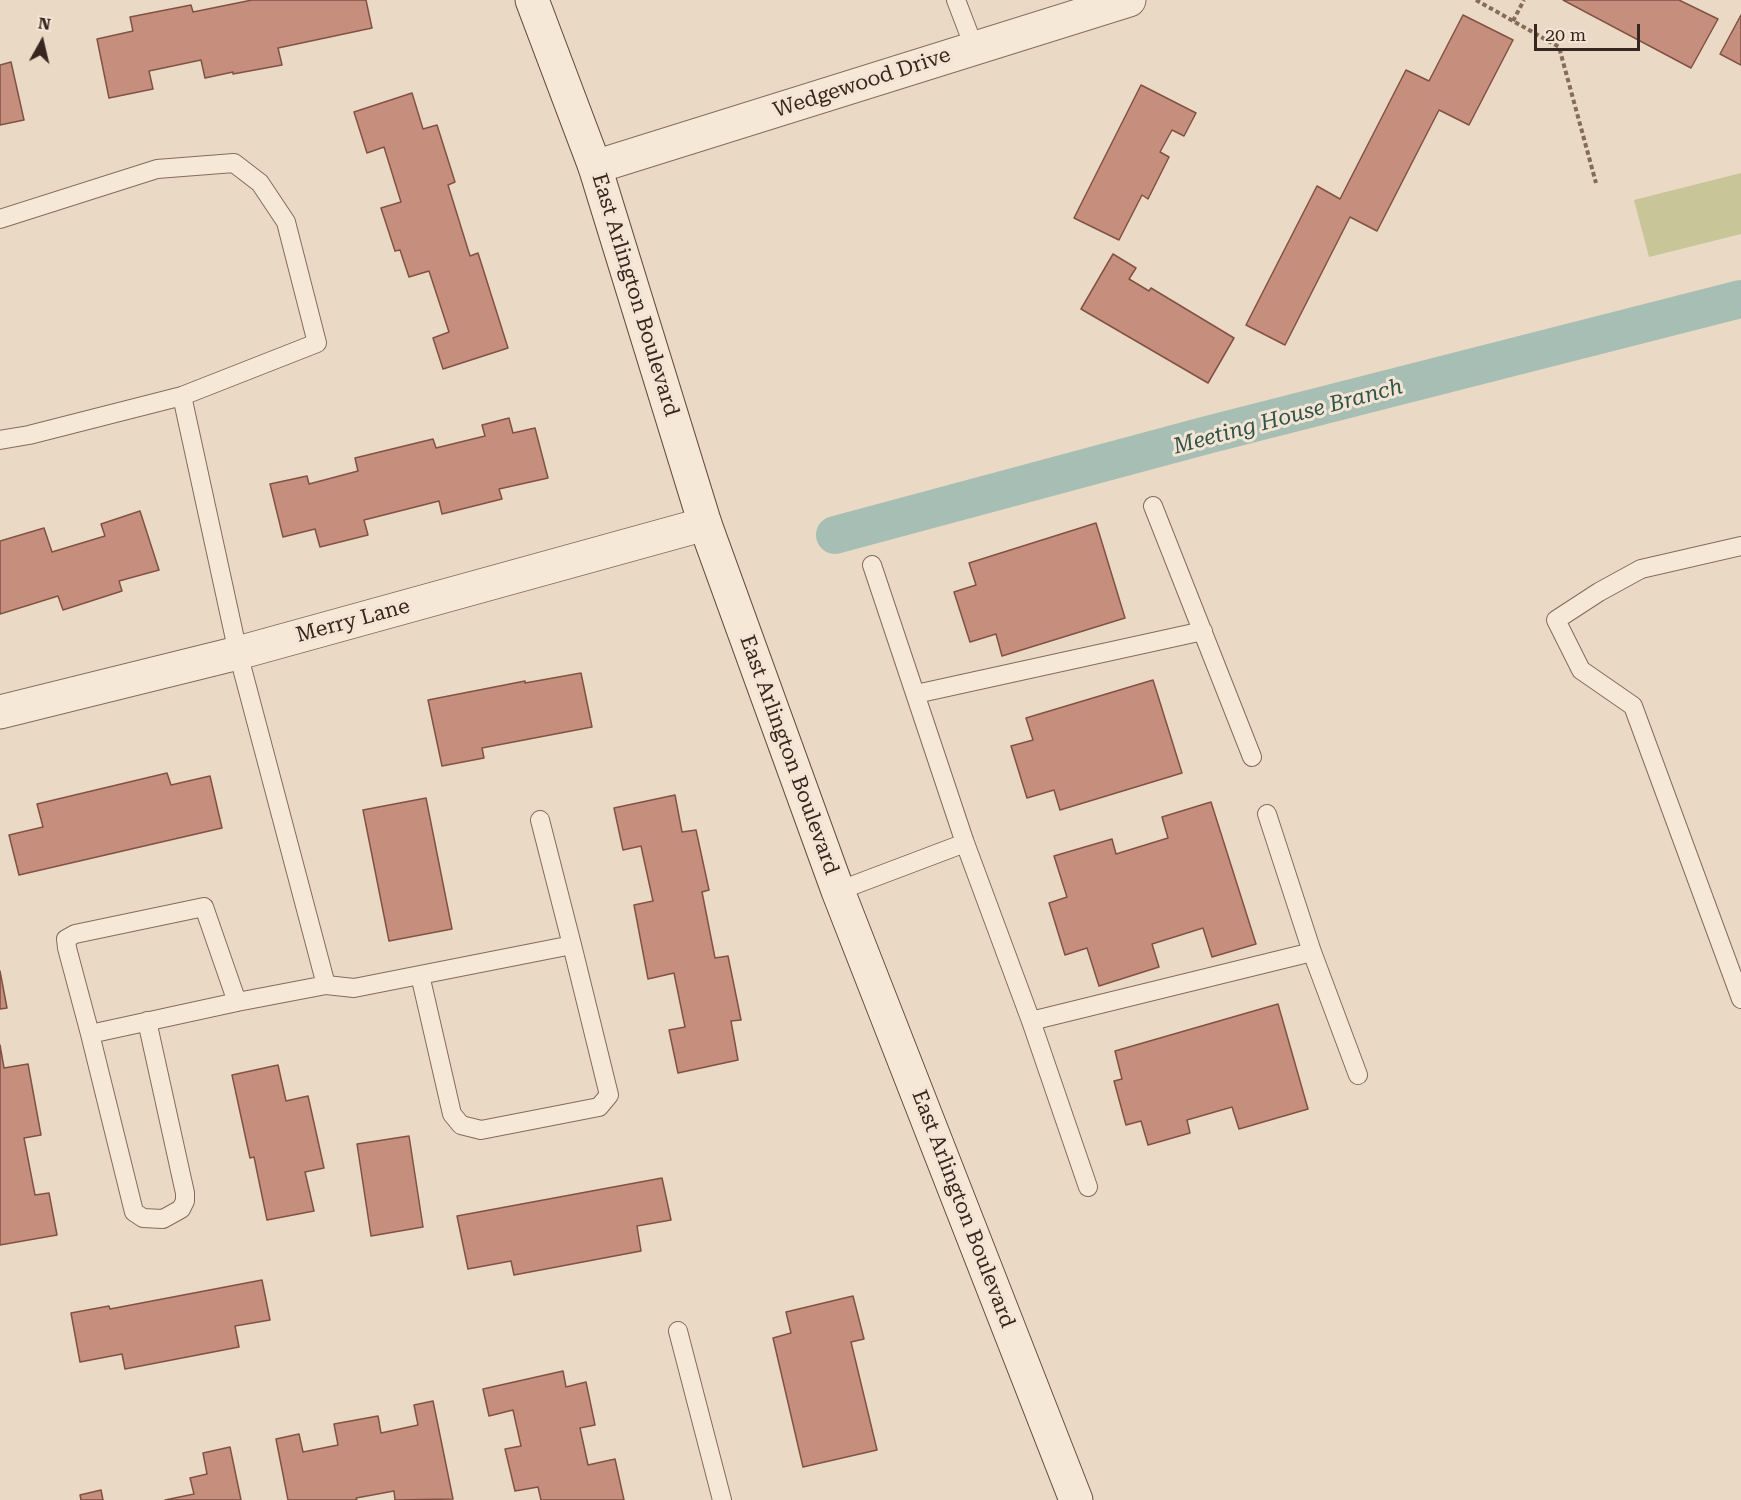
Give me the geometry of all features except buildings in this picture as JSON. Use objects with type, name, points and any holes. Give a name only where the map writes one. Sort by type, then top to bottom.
[{"type":"main road","name":"East Arlington Boulevard","points":[[532,0],[596,167],[705,524],[838,891],[1069,1498]]},
{"type":"main road","name":"Wedgewood Drive","points":[[596,167],[1129,0]]},
{"type":"main road","name":"Merry Lane","points":[[0,712],[238,653],[705,524]]},
{"type":"lane","points":[[956,0],[974,47]]},
{"type":"lane","points":[[0,219],[158,169],[234,163],[260,183],[286,222],[317,343],[182,396],[29,435],[0,440]]},
{"type":"lane","points":[[182,396],[238,653],[326,985]]},
{"type":"lane","points":[[1153,506],[1252,758]]},
{"type":"lane","points":[[1741,546],[1641,569],[1599,592],[1556,620],[1581,670],[1633,706],[1741,999]]},
{"type":"lane","points":[[872,565],[965,843],[1031,1021],[1088,1187]]},
{"type":"lane","points":[[916,694],[1203,631]]},
{"type":"lane","points":[[1267,814],[1312,951],[1358,1074]]},
{"type":"lane","points":[[420,975],[452,1114],[461,1125],[481,1130],[599,1107],[609,1095],[540,820]]},
{"type":"lane","points":[[838,891],[965,843]]},
{"type":"lane","points":[[147,1022],[185,1193],[185,1201],[181,1209],[163,1220],[143,1218],[134,1212],[66,939],[75,934],[204,907],[237,1002]]},
{"type":"lane","points":[[90,1034],[326,985],[354,988],[572,945]]},
{"type":"lane","points":[[1031,1021],[1312,951]]},
{"type":"lane","points":[[678,1331],[722,1500]]},
{"type":"path","points":[[1476,0],[1559,47],[1596,183]]},
{"type":"path","points":[[1513,21],[1524,0]]},
{"type":"shaded area","points":[[1741,173],[1741,234],[1649,257],[1634,200]]},
{"type":"waterway","name":"Meeting House Branch","points":[[835,535],[1207,435],[1741,299]]}]
